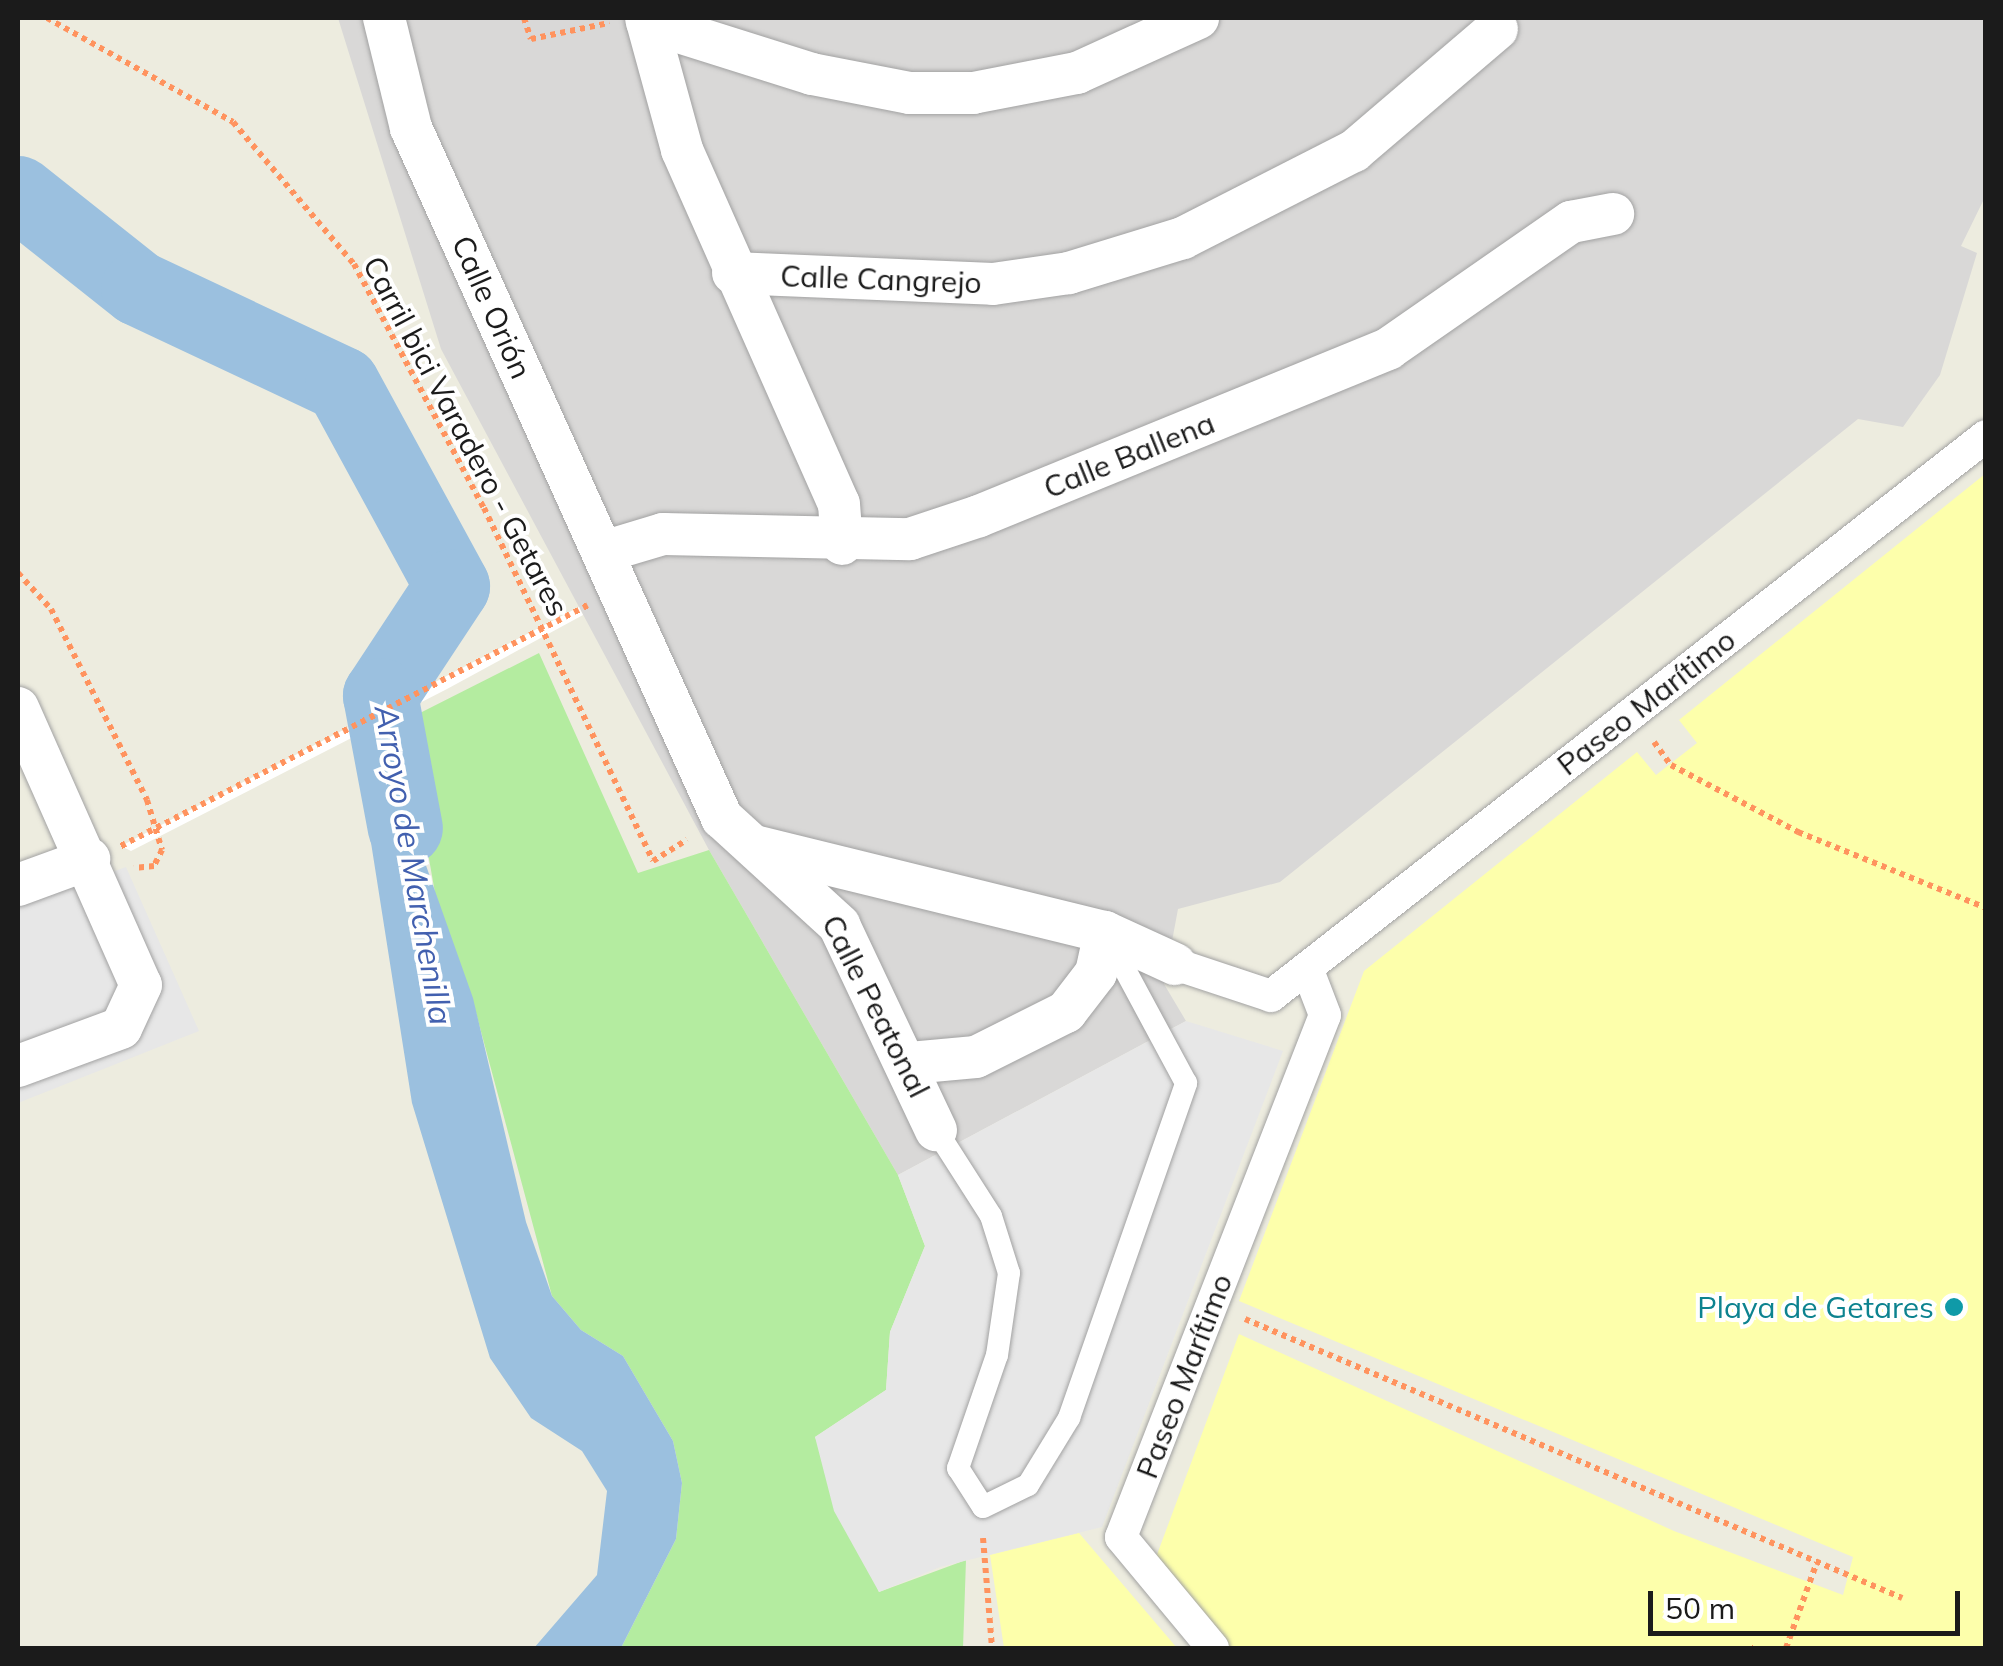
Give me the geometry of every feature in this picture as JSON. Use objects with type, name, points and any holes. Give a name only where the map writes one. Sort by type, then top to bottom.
[{"type":"street","name":"Calle Orión","points":[[384,18],[411,128],[604,582]]},
{"type":"street","points":[[646,20],[812,74],[910,93],[973,93],[1077,73],[1198,18]]},
{"type":"street","points":[[646,20],[682,150],[840,504],[842,544]]},
{"type":"street","name":"Calle Cangrejo","points":[[734,273],[993,284],[1164,244],[1354,152],[1497,29]]},
{"type":"street","name":"Calle Ballena","points":[[604,582],[663,534],[842,544],[910,538],[978,516],[1388,349],[1571,222],[1613,214]]},
{"type":"street","name":"Paseo Marítimo","points":[[1175,964],[1271,996],[1986,436]]},
{"type":"street","name":"Calle Peatonal","points":[[604,582],[722,818],[840,925],[910,1063],[936,1130]]},
{"type":"street","points":[[18,708],[105,852],[138,968],[140,1001],[107,1036],[18,1066]]},
{"type":"street","points":[[758,847],[1105,932],[1175,964]]},
{"type":"street","points":[[18,886],[105,852]]},
{"type":"street","points":[[840,925],[884,890],[942,890]]},
{"type":"street","points":[[910,1063],[976,1057],[1066,1012],[1096,973],[1105,932]]},
{"type":"street","name":"Paseo Marítimo","points":[[1213,1648],[1121,1537],[1326,1015],[1307,968]]},
{"type":"lane","points":[[936,1130],[991,1216],[1009,1273],[997,1355],[958,1468],[982,1506],[1028,1485],[1069,1418],[1186,1083],[1105,932]]},
{"type":"path","name":"Carril bici Varadero - Getares","points":[[46,18],[233,122],[354,264],[484,508],[652,861],[722,818]]},
{"type":"path","points":[[524,18],[531,40],[576,24],[646,20]]},
{"type":"path","points":[[18,573],[50,609],[120,732],[162,850],[144,870],[105,852]]},
{"type":"path","points":[[105,852],[604,582]]},
{"type":"path","points":[[1650,736],[1671,765],[1798,832],[1986,908]]},
{"type":"path","points":[[1212,1305],[1902,1598]]},
{"type":"path","points":[[982,1506],[992,1648]]},
{"type":"path","points":[[1786,1648],[1818,1562]]},
{"type":"shaded area","points":[[338,18],[1985,18],[1985,197],[1961,246],[1977,253],[1940,375],[1903,427],[1858,419],[1280,882],[1178,909],[1164,984],[1186,1021],[898,1175],[709,850],[441,349]]},
{"type":"shaded area","points":[[539,653],[638,873],[709,850],[898,1175],[925,1246],[890,1332],[886,1390],[815,1437],[879,1592],[966,1560],[963,1648],[621,1648],[676,1539],[682,1483],[673,1441],[623,1356],[581,1330],[552,1296],[472,998],[441,927],[416,785],[416,715]]},
{"type":"shaded area","points":[[126,867],[199,1031],[18,1103],[18,906]]},
{"type":"shaded area","points":[[1186,1021],[1283,1051],[1102,1527],[940,1567],[879,1592],[834,1511],[815,1437],[886,1390],[890,1332],[925,1246],[898,1175]]},
{"type":"sand","points":[[1985,474],[1985,1648],[1229,1648],[1155,1560],[1239,1334],[1674,1531],[1843,1595],[1853,1557],[1239,1301],[1364,971],[1637,752],[1656,775],[1697,743],[1679,720]]},
{"type":"sand","points":[[1079,1533],[1177,1648],[1004,1648],[990,1555]]},
{"type":"water","points":[[416,715],[423,857],[473,998],[526,1222],[552,1296],[581,1330],[623,1356],[673,1441],[682,1483],[676,1539],[621,1648],[534,1648],[597,1575],[607,1491],[582,1451],[531,1418],[490,1358],[412,1103],[355,741]]},
{"type":"pier","points":[[579,607],[583,615],[447,689],[131,851],[121,846]]},
{"type":"waterway","name":"Arroyo de Marchenilla","points":[[18,193],[138,288],[342,384],[452,586],[380,695],[405,828]]},
{"type":"place","name":"Playa de Getares","points":[[1954,1307]]}]
